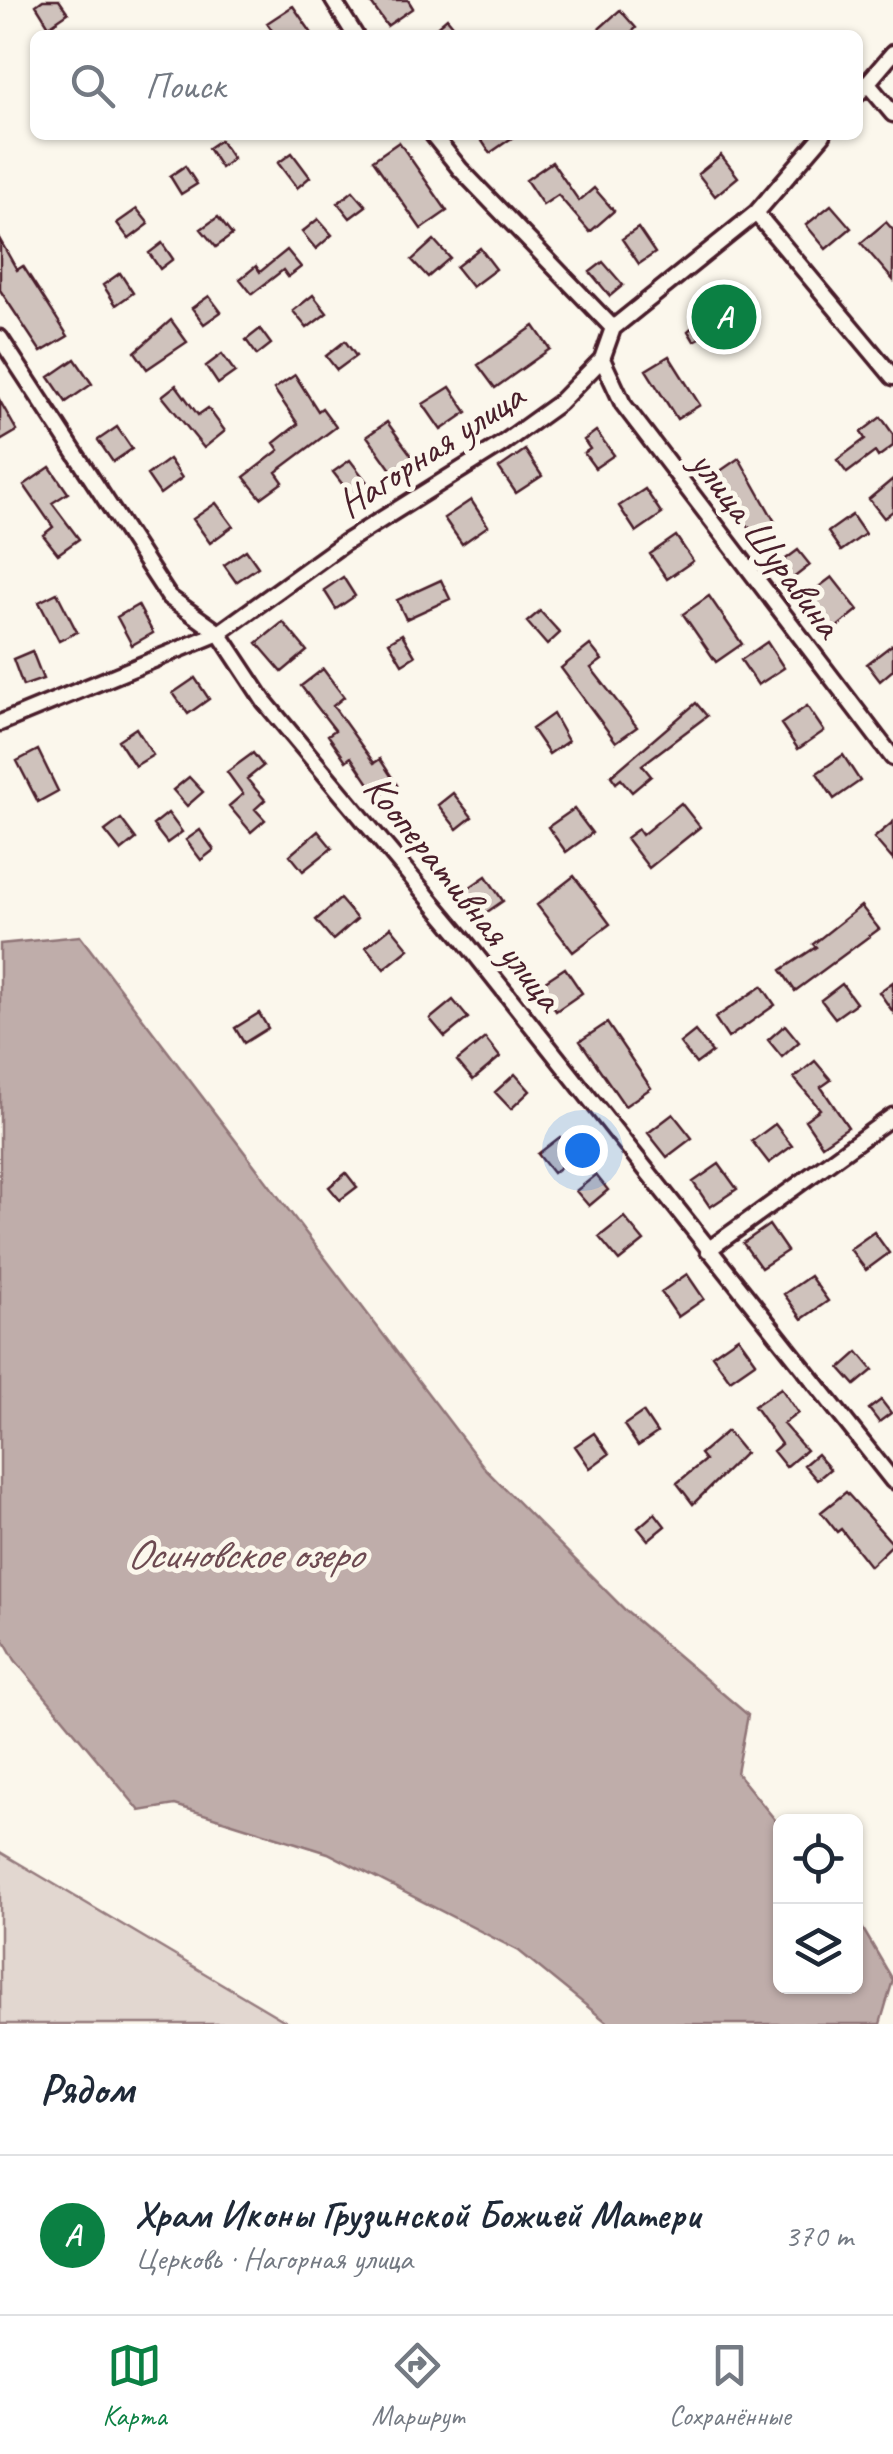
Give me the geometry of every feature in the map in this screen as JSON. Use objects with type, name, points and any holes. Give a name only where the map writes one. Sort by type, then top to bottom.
[{"type":"street","points":[[332,0],[352,30]]},
{"type":"street","points":[[893,52],[863,89],[893,114]]},
{"type":"street","points":[[437,140],[460,169],[613,328],[756,212],[819,140]]},
{"type":"street","points":[[756,212],[893,377]]},
{"type":"street","name":"Нагорная улица","points":[[0,723],[219,633],[344,543],[559,403],[602,358],[613,328]]},
{"type":"street","name":"Кооперативная улица","points":[[0,338],[168,596],[219,633],[264,701],[463,939],[893,1481]]},
{"type":"street","name":"улица Шуравина","points":[[602,358],[623,404],[893,758]]},
{"type":"street","points":[[708,1250],[893,1116]]},
{"type":"shaded area","points":[[0,1852],[290,2024],[0,2024]]},
{"type":"water","name":"Осиновское озеро","points":[[80,936],[487,1471],[628,1613],[748,1715],[737,1773],[773,1817],[773,1994],[863,1994],[863,1929],[893,1980],[880,2024],[609,2024],[519,1951],[328,1853],[175,1805],[140,1811],[15,1660],[0,1633],[0,944]]},
{"type":"building","points":[[43,0],[59,0],[68,13],[49,26],[36,5]]},
{"type":"building","points":[[369,0],[408,0],[413,8],[387,26]]},
{"type":"building","points":[[293,6],[310,30],[272,30],[267,23]]},
{"type":"building","points":[[620,10],[636,28],[634,30],[598,30]]},
{"type":"building","points":[[447,18],[457,30],[433,30]]},
{"type":"building","points":[[220,140],[233,159],[221,168],[208,148]]},
{"type":"building","points":[[481,140],[509,140],[490,153]]},
{"type":"building","points":[[399,142],[447,211],[421,229],[373,160]]},
{"type":"building","points":[[292,153],[310,177],[297,188],[278,163]]},
{"type":"building","points":[[721,155],[738,177],[715,196],[698,174]]},
{"type":"building","points":[[552,162],[579,201],[594,188],[614,211],[590,232],[558,195],[543,205],[526,180]]},
{"type":"building","points":[[185,166],[197,184],[181,194],[170,176]]},
{"type":"building","points":[[353,191],[366,206],[350,218],[338,203]]},
{"type":"building","points":[[831,205],[851,228],[826,249],[806,225]]},
{"type":"building","points":[[137,209],[149,224],[129,239],[117,223]]},
{"type":"building","points":[[218,217],[232,235],[216,247],[201,229]]},
{"type":"building","points":[[318,219],[332,235],[316,249],[302,232]]},
{"type":"building","points":[[886,222],[893,230],[893,280],[861,243]]},
{"type":"building","points":[[638,228],[655,253],[639,264],[622,239]]},
{"type":"building","points":[[0,240],[17,270],[23,266],[68,336],[41,352],[0,290]]},
{"type":"building","points":[[434,240],[450,258],[428,277],[412,260]]},
{"type":"building","points":[[162,243],[173,259],[160,269],[149,253]]},
{"type":"building","points":[[480,248],[496,269],[472,287],[456,267]]},
{"type":"building","points":[[287,250],[301,267],[288,277],[283,270],[252,294],[240,279],[256,266],[260,272]]},
{"type":"building","points":[[603,262],[623,285],[610,296],[590,272]]},
{"type":"building","points":[[120,273],[133,293],[116,305],[103,285]]},
{"type":"building","points":[[724,286],[730,294],[746,296],[745,315],[750,322],[731,335],[724,325],[694,341],[688,331],[712,309],[705,299]]},
{"type":"building","points":[[313,295],[327,313],[307,328],[293,311]]},
{"type":"building","points":[[209,296],[221,312],[204,324],[192,308]]},
{"type":"building","points":[[171,320],[187,342],[147,369],[135,352]]},
{"type":"building","points":[[534,326],[550,349],[495,388],[478,365]]},
{"type":"building","points":[[260,329],[271,344],[257,355],[246,340]]},
{"type":"building","points":[[345,341],[356,356],[337,370],[326,356]]},
{"type":"building","points":[[222,354],[235,372],[218,384],[206,366]]},
{"type":"building","points":[[669,356],[700,405],[677,419],[646,370]]},
{"type":"building","points":[[75,359],[92,384],[66,402],[49,377]]},
{"type":"building","points":[[295,375],[318,411],[322,408],[336,427],[276,472],[283,482],[261,498],[244,477],[279,450],[274,443],[298,424],[274,389]]},
{"type":"building","points":[[176,385],[198,415],[208,408],[225,431],[204,448],[162,396]]},
{"type":"building","points":[[450,387],[467,412],[441,430],[423,404]]},
{"type":"building","points":[[0,401],[17,431],[0,441]]},
{"type":"building","points":[[881,417],[893,434],[893,446],[878,457],[875,452],[847,473],[837,460],[865,439],[861,432]]},
{"type":"building","points":[[387,422],[412,456],[392,471],[367,436]]},
{"type":"building","points":[[117,427],[132,449],[113,462],[98,440]]},
{"type":"building","points":[[596,431],[614,455],[595,468],[584,453],[590,449],[584,440]]},
{"type":"building","points":[[525,450],[542,476],[516,493],[499,468]]},
{"type":"building","points":[[739,458],[775,522],[755,536],[713,476]]},
{"type":"building","points":[[169,459],[182,478],[160,494],[147,475]]},
{"type":"building","points":[[350,460],[370,486],[353,498],[333,472]]},
{"type":"building","points":[[50,467],[68,493],[52,503],[79,539],[58,554],[43,535],[53,527],[24,485]]},
{"type":"building","points":[[893,479],[893,511],[884,518],[869,499]]},
{"type":"building","points":[[645,489],[662,514],[636,532],[619,506]]},
{"type":"building","points":[[471,500],[488,526],[462,544],[444,518]]},
{"type":"building","points":[[216,503],[233,526],[210,543],[193,519]]},
{"type":"building","points":[[852,515],[865,534],[841,551],[828,532]]},
{"type":"building","points":[[676,536],[693,561],[667,579],[650,554]]},
{"type":"building","points":[[246,550],[258,567],[236,582],[224,565]]},
{"type":"building","points":[[798,550],[810,565],[787,583],[775,567]]},
{"type":"building","points":[[343,577],[355,596],[336,609],[324,590]]},
{"type":"building","points":[[832,577],[858,610],[831,632],[804,598]]},
{"type":"building","points":[[441,580],[450,599],[406,619],[397,600]]},
{"type":"building","points":[[57,593],[77,632],[59,641],[39,602]]},
{"type":"building","points":[[709,596],[742,644],[716,662],[683,614]]},
{"type":"building","points":[[138,605],[153,633],[132,645],[117,617]]},
{"type":"building","points":[[540,611],[560,633],[547,645],[527,622]]},
{"type":"building","points":[[283,622],[307,651],[282,672],[257,643]]},
{"type":"building","points":[[402,634],[415,656],[402,664],[389,642]]},
{"type":"building","points":[[767,642],[784,668],[758,685],[741,660]]},
{"type":"building","points":[[893,644],[893,670],[880,681],[867,664]]},
{"type":"building","points":[[590,645],[602,660],[591,668],[637,727],[616,742],[561,668]]},
{"type":"building","points":[[32,651],[43,679],[23,686],[13,659]]},
{"type":"building","points":[[323,669],[344,697],[333,706],[374,763],[380,759],[397,785],[378,797],[351,757],[346,761],[328,735],[335,730],[301,686]]},
{"type":"building","points":[[195,678],[209,699],[188,714],[173,693]]},
{"type":"building","points":[[696,703],[707,716],[642,765],[651,776],[632,792],[621,779],[616,783],[611,776]]},
{"type":"building","points":[[807,706],[824,731],[798,749],[781,724]]},
{"type":"building","points":[[553,714],[568,741],[549,754],[532,729]]},
{"type":"building","points":[[136,728],[153,755],[135,766],[118,740]]},
{"type":"building","points":[[38,750],[58,791],[38,802],[17,761]]},
{"type":"building","points":[[253,753],[263,766],[247,779],[265,800],[255,809],[265,820],[251,832],[229,806],[243,794],[227,772]]},
{"type":"building","points":[[843,755],[860,781],[834,799],[817,773]]},
{"type":"building","points":[[189,777],[203,792],[187,806],[173,790]]},
{"type":"building","points":[[453,793],[472,817],[457,829],[438,805]]},
{"type":"building","points":[[681,803],[700,827],[649,868],[626,838],[638,829],[642,835]]},
{"type":"building","points":[[574,809],[592,833],[566,852],[548,827]]},
{"type":"building","points":[[168,813],[182,832],[167,843],[153,825]]},
{"type":"building","points":[[121,819],[136,839],[121,851],[105,831]]},
{"type":"building","points":[[893,822],[893,860],[874,838]]},
{"type":"building","points":[[200,830],[214,850],[201,860],[186,840]]},
{"type":"building","points":[[318,831],[332,848],[303,871],[290,855]]},
{"type":"building","points":[[486,876],[503,901],[477,919],[460,894]]},
{"type":"building","points":[[574,876],[610,924],[573,952],[537,905]]},
{"type":"building","points":[[340,899],[357,919],[333,940],[316,920]]},
{"type":"building","points":[[861,906],[879,929],[795,991],[781,970],[816,947],[813,944]]},
{"type":"building","points":[[391,927],[409,949],[384,969],[366,947]]},
{"type":"building","points":[[565,968],[582,993],[556,1011],[539,985]]},
{"type":"building","points":[[893,982],[893,1012],[879,992]]},
{"type":"building","points":[[842,984],[856,1003],[835,1018],[821,1000]]},
{"type":"building","points":[[762,986],[775,1005],[728,1038],[715,1018]]},
{"type":"building","points":[[453,1000],[468,1018],[445,1037],[430,1019]]},
{"type":"building","points":[[259,1013],[268,1028],[244,1043],[235,1028]]},
{"type":"building","points":[[607,1023],[651,1088],[625,1106],[580,1041]]},
{"type":"building","points":[[785,1025],[799,1042],[782,1057],[768,1040]]},
{"type":"building","points":[[695,1031],[712,1052],[696,1064],[680,1043]]},
{"type":"building","points":[[485,1038],[500,1057],[473,1080],[457,1061]]},
{"type":"building","points":[[815,1061],[831,1080],[821,1087],[848,1127],[822,1145],[805,1120],[820,1109],[794,1078]]},
{"type":"building","points":[[515,1074],[530,1091],[511,1109],[495,1092]]},
{"type":"building","points":[[673,1114],[692,1138],[667,1157],[648,1133]]},
{"type":"building","points":[[775,1124],[792,1146],[769,1163],[752,1141]]},
{"type":"building","points":[[560,1137],[575,1155],[553,1173],[538,1154]]},
{"type":"building","points":[[719,1164],[737,1189],[710,1207],[693,1182]]},
{"type":"building","points":[[346,1173],[357,1187],[340,1200],[329,1187]]},
{"type":"building","points":[[596,1175],[608,1190],[589,1206],[576,1191]]},
{"type":"building","points":[[624,1217],[644,1241],[619,1261],[599,1237]]},
{"type":"building","points":[[769,1225],[787,1251],[761,1268],[743,1243]]},
{"type":"building","points":[[874,1232],[889,1253],[866,1270],[850,1249]]},
{"type":"building","points":[[687,1274],[704,1299],[678,1317],[661,1292]]},
{"type":"building","points":[[810,1276],[828,1301],[802,1319],[784,1294]]},
{"type":"building","points":[[738,1337],[756,1362],[730,1380],[712,1355]]},
{"type":"building","points":[[858,1352],[873,1370],[855,1385],[840,1368]]},
{"type":"building","points":[[781,1388],[798,1413],[783,1424],[806,1450],[786,1467],[773,1451],[781,1444],[754,1406]]},
{"type":"building","points":[[881,1400],[891,1413],[879,1422],[869,1409]]},
{"type":"building","points":[[643,1412],[657,1433],[638,1446],[624,1425]]},
{"type":"building","points":[[727,1431],[745,1453],[693,1504],[677,1483],[705,1460],[700,1454]]},
{"type":"building","points":[[594,1433],[609,1454],[590,1468],[575,1446]]},
{"type":"building","points":[[817,1454],[830,1469],[817,1480],[804,1465]]},
{"type":"building","points":[[846,1492],[893,1544],[870,1566],[841,1529],[837,1532],[821,1512]]},
{"type":"building","points":[[655,1513],[665,1526],[648,1540],[638,1528]]},
{"type":"place","name":"Храм Иконы Грузинской Божией Матери","points":[[724,317]]}]
